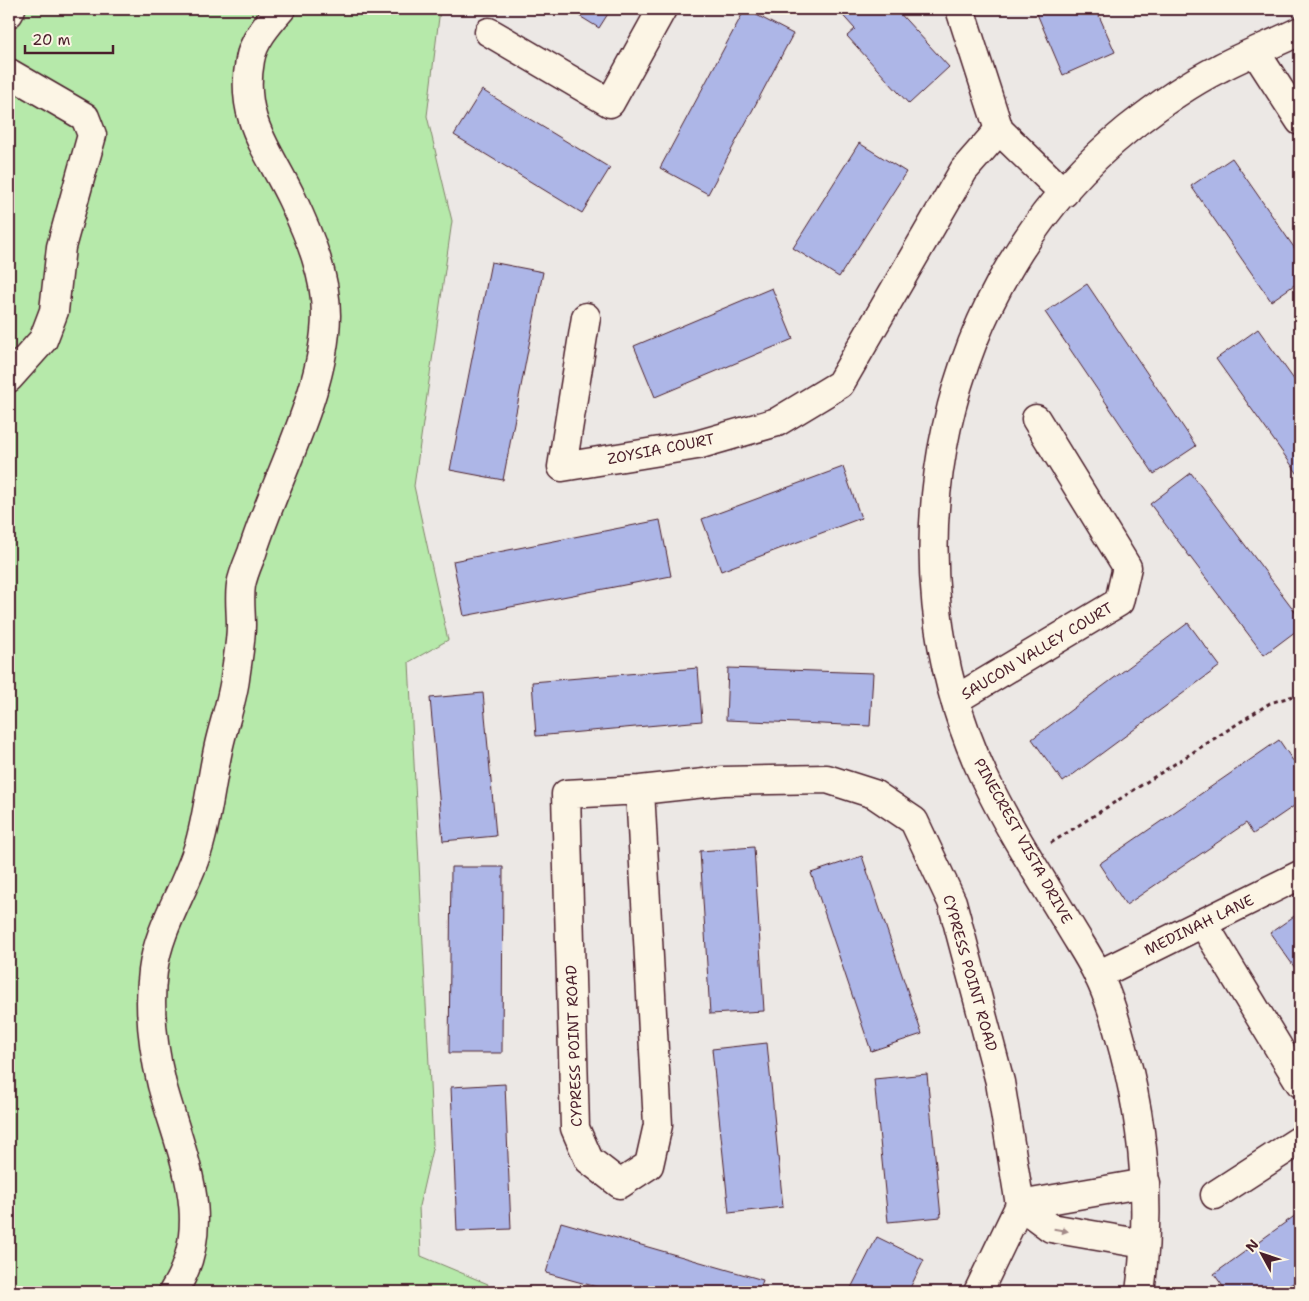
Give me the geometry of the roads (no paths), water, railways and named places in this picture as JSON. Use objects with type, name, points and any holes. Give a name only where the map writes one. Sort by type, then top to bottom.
[{"type":"street","points":[[9,13],[11,9]]},
{"type":"street","points":[[173,1292],[181,1280],[192,1251],[194,1202],[153,1043],[151,1006],[153,969],[161,937],[201,840],[219,744],[234,684],[241,630],[241,585],[265,512],[298,432],[311,394],[321,356],[326,316],[323,280],[309,239],[291,198],[263,148],[251,114],[250,59],[262,32],[281,9]]},
{"type":"street","points":[[489,32],[610,103],[662,9]]},
{"type":"street","points":[[960,9],[999,130],[1064,193]]},
{"type":"street","name":"PINECREST VISTA DRIVE","points":[[1140,1292],[1146,1183],[1144,1153],[1133,1087],[1114,1014],[1098,975],[984,777],[955,700],[939,632],[933,571],[933,507],[940,454],[956,390],[979,326],[1001,281],[1035,228],[1080,173],[1127,130],[1174,95],[1221,67],[1300,31]]},
{"type":"street","points":[[1256,52],[1300,122]]},
{"type":"street","points":[[9,73],[85,117],[92,135],[61,247],[54,311],[43,340],[9,378]]},
{"type":"street","name":"ZOYSIA COURT","points":[[586,317],[562,467],[697,445],[776,422],[840,384],[964,170],[999,130]]},
{"type":"street","name":"SAUCON VALLEY COURT","points":[[955,700],[1119,602],[1126,567],[1036,419]]},
{"type":"street","name":"CYPRESS POINT ROAD","points":[[640,790],[658,1125],[649,1165],[620,1184],[589,1160],[575,1128],[566,794],[640,790],[723,781],[827,779],[874,794],[914,821],[952,902],[1000,1082],[1020,1204]]},
{"type":"street","name":"MEDINAH LANE","points":[[1098,975],[1300,875]]},
{"type":"street","points":[[1203,923],[1300,1084]]},
{"type":"street","points":[[1215,1196],[1300,1140]]},
{"type":"street","points":[[1020,1204],[1146,1183]]},
{"type":"street","points":[[1020,1204],[1051,1228],[1144,1244]]},
{"type":"street","points":[[978,1292],[1020,1204]]}]
